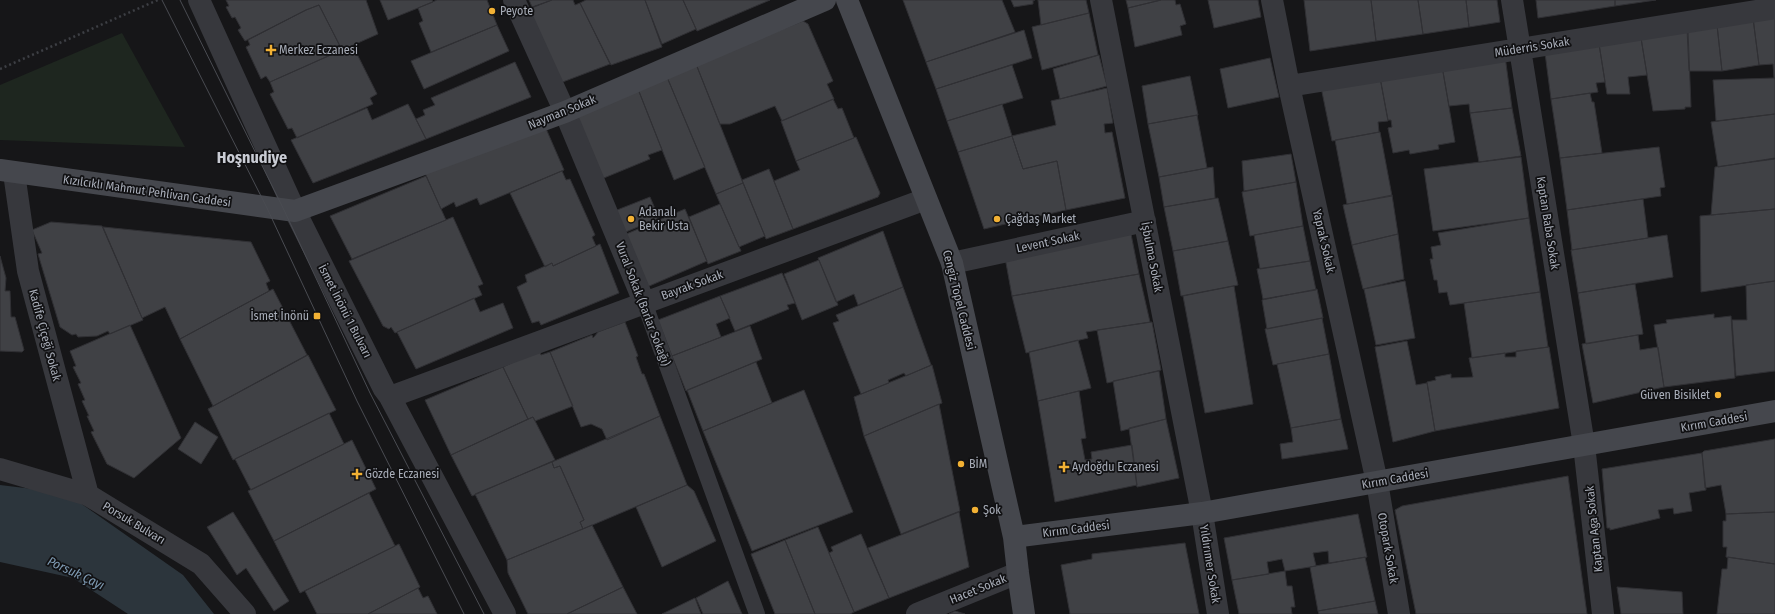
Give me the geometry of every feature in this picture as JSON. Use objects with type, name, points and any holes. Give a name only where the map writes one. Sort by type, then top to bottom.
[{"type":"main road","name":"Nayman Sokak","points":[[295,211],[565,112],[825,0]]},
{"type":"main road","name":"Cengiz Topel Caddesi","points":[[847,0],[952,263],[1014,537],[1024,614]]},
{"type":"main road","name":"Kızılcıklı Mahmut Pehlivan Caddesi","points":[[7,172],[295,211]]},
{"type":"main road","name":"Kırım Caddesi","points":[[1014,537],[1202,513],[1775,411]]},
{"type":"street","name":"İsmet İnönü 1 Bulvarı","points":[[199,0],[295,211],[384,389],[390,397],[505,614]]},
{"type":"street","name":"Vural Sokak (Barlar Sokağı)","points":[[514,0],[565,112],[644,302]]},
{"type":"street","name":"İşbulma Sokak","points":[[1101,0],[1202,513]]},
{"type":"street","name":"Yaprak Sokak","points":[[1272,0],[1289,86],[1377,482]]},
{"type":"street","name":"Kaptan Baba Sokak","points":[[1512,0],[1584,445]]},
{"type":"street","name":"Müderris Sokak","points":[[1289,86],[1775,8]]},
{"type":"street","name":"Kadife Çiçeği Sokak","points":[[7,172],[28,271],[88,496]]},
{"type":"street","name":"Bayrak Sokak","points":[[390,397],[926,199]]},
{"type":"street","name":"Levent Sokak","points":[[952,263],[1145,222]]},
{"type":"street","name":"Kaptan Aga Sokak","points":[[1584,445],[1603,614]]},
{"type":"street","name":"Porsuk Bulvarı","points":[[0,469],[88,496],[200,564],[245,614]]},
{"type":"street","name":"Otopark Sokak","points":[[1377,482],[1399,614]]},
{"type":"street","name":"Yıldırımer Sokak","points":[[1202,513],[1218,614]]},
{"type":"street","name":"Hacet Sokak","points":[[917,614],[1018,573]]},
{"type":"lane","name":"Vural Sokak (Barlar Sokağı)","points":[[644,302],[757,614]]},
{"type":"path","points":[[0,69],[158,0]]},
{"type":"shaded area","points":[[122,33],[185,147],[0,140],[0,85]]},
{"type":"water","name":"Porsuk Çayı","points":[[0,485],[66,493],[183,575],[214,614],[128,614],[73,578],[0,562]]},
{"type":"building","points":[[226,0],[366,0],[378,34],[342,50],[319,5],[245,41],[238,30],[241,28],[235,17],[232,18],[226,7],[229,6]]},
{"type":"building","points":[[380,0],[432,0],[433,2],[388,20]]},
{"type":"building","points":[[437,0],[487,0],[497,25],[431,52],[419,23],[423,21],[418,8]]},
{"type":"building","points":[[529,0],[552,0],[532,7]]},
{"type":"building","points":[[552,0],[573,0],[575,5],[580,3],[610,64],[560,83],[529,9]]},
{"type":"building","points":[[586,0],[645,0],[662,47],[611,65],[580,3]]},
{"type":"building","points":[[645,0],[683,0],[696,29],[662,44]]},
{"type":"building","points":[[683,0],[770,0],[697,31]]},
{"type":"building","points":[[903,0],[1002,0],[1015,32],[926,62]]},
{"type":"building","points":[[1011,0],[1033,0],[1033,4],[1014,7]]},
{"type":"building","points":[[1038,0],[1086,0],[1089,13],[1041,25]]},
{"type":"building","points":[[1126,0],[1161,0],[1128,8]]},
{"type":"building","points":[[1161,0],[1175,0],[1176,5],[1180,4],[1186,24],[1180,26],[1182,35],[1135,47],[1128,8]]},
{"type":"building","points":[[1208,0],[1258,0],[1261,17],[1214,28]]},
{"type":"building","points":[[1304,0],[1371,0],[1376,41],[1310,51]]},
{"type":"building","points":[[1371,0],[1418,0],[1423,34],[1376,41]]},
{"type":"building","points":[[1418,0],[1466,0],[1469,27],[1423,34]]},
{"type":"building","points":[[1466,0],[1497,0],[1500,22],[1469,27]]},
{"type":"building","points":[[1536,0],[1615,0],[1615,6],[1538,18]]},
{"type":"building","points":[[1615,0],[1656,0],[1615,6]]},
{"type":"building","points":[[319,5],[342,50],[270,82],[266,76],[261,79],[246,47],[250,45],[248,40],[306,10]]},
{"type":"building","points":[[1089,13],[1098,55],[1042,70],[1032,27]]},
{"type":"building","points":[[1775,15],[1774,78],[1773,64],[1759,65],[1753,18]]},
{"type":"building","points":[[1753,18],[1759,65],[1722,71],[1717,25]]},
{"type":"building","points":[[803,21],[808,24],[833,81],[827,84],[834,99],[782,121],[775,106],[730,124],[720,124],[696,64]]},
{"type":"building","points":[[497,25],[509,51],[424,89],[411,61]]},
{"type":"building","points":[[1717,25],[1722,71],[1689,71],[1687,29]]},
{"type":"building","points":[[1024,30],[1032,58],[936,89],[926,62]]},
{"type":"building","points":[[1688,31],[1691,107],[1685,107],[1685,109],[1653,111],[1641,38]]},
{"type":"building","points":[[1641,38],[1647,75],[1628,77],[1630,94],[1607,94],[1599,44]]},
{"type":"building","points":[[1599,44],[1605,82],[1596,83],[1598,92],[1551,99],[1545,53]]},
{"type":"building","points":[[346,48],[348,54],[355,50],[377,94],[370,98],[373,104],[297,138],[292,128],[288,129],[270,94],[274,92],[270,82]]},
{"type":"building","points":[[1099,55],[1107,86],[1060,99],[1053,69]]},
{"type":"building","points":[[1505,56],[1512,108],[1470,113],[1469,104],[1449,106],[1442,66]]},
{"type":"building","points":[[1270,58],[1279,97],[1228,108],[1220,69]]},
{"type":"building","points":[[515,62],[531,97],[426,139],[416,119],[425,115],[423,110],[435,105],[431,98]]},
{"type":"building","points":[[696,64],[743,183],[716,194],[667,77]]},
{"type":"building","points":[[1012,65],[1023,98],[947,121],[936,89]]},
{"type":"building","points":[[1442,66],[1455,142],[1438,145],[1439,149],[1410,154],[1409,150],[1393,153],[1388,128],[1392,127],[1391,120],[1388,120],[1380,77]]},
{"type":"building","points":[[1190,76],[1198,115],[1148,124],[1142,86]]},
{"type":"building","points":[[667,77],[705,167],[674,180],[638,89]]},
{"type":"building","points":[[1380,78],[1388,121],[1378,122],[1379,132],[1332,141],[1321,87]]},
{"type":"building","points":[[1775,78],[1775,114],[1716,121],[1713,80]]},
{"type":"building","points":[[1107,88],[1113,123],[1104,124],[1105,133],[1112,132],[1125,198],[1066,210],[1057,161],[1023,169],[1012,136],[1056,125],[1051,101]]},
{"type":"building","points":[[638,89],[662,150],[648,155],[650,159],[599,180],[573,116]]},
{"type":"building","points":[[1590,93],[1592,102],[1594,102],[1602,153],[1560,158],[1551,99]]},
{"type":"building","points":[[833,99],[838,109],[842,108],[854,138],[796,161],[781,121]]},
{"type":"building","points":[[408,104],[426,139],[313,183],[291,140],[367,108],[372,120]]},
{"type":"building","points":[[1002,104],[1012,136],[958,152],[947,121]]},
{"type":"building","points":[[1512,108],[1521,156],[1479,162],[1470,113]]},
{"type":"building","points":[[1775,114],[1775,158],[1718,167],[1711,122]]},
{"type":"building","points":[[1197,115],[1207,168],[1159,177],[1148,124]]},
{"type":"building","points":[[544,124],[564,170],[480,205],[477,198],[456,207],[454,202],[441,209],[425,173]]},
{"type":"building","points":[[1380,132],[1392,196],[1347,204],[1335,140]]},
{"type":"building","points":[[1012,136],[1023,169],[1057,161],[1066,210],[984,229],[958,152]]},
{"type":"building","points":[[856,137],[880,193],[878,197],[793,229],[774,181],[800,170],[796,161]]},
{"type":"building","points":[[1659,147],[1665,187],[1660,188],[1661,196],[1567,210],[1560,158]]},
{"type":"building","points":[[1291,154],[1296,182],[1244,191],[1242,161]]},
{"type":"building","points":[[1521,157],[1529,218],[1433,231],[1424,169]]},
{"type":"building","points":[[1775,159],[1775,209],[1711,215],[1715,167]]},
{"type":"building","points":[[1213,167],[1215,198],[1164,207],[1159,177]]},
{"type":"building","points":[[769,169],[793,229],[766,239],[742,180]]},
{"type":"building","points":[[562,171],[566,180],[570,179],[595,235],[592,237],[596,246],[553,266],[552,263],[545,267],[510,193]]},
{"type":"building","points":[[426,176],[446,220],[352,259],[330,216]]},
{"type":"building","points":[[1296,182],[1303,226],[1250,236],[1242,192]]},
{"type":"building","points":[[743,183],[765,236],[739,247],[716,194]]},
{"type":"building","points":[[1392,195],[1398,234],[1352,245],[1343,205]]},
{"type":"building","points":[[650,197],[659,218],[621,234],[612,212]]},
{"type":"building","points":[[1218,198],[1228,241],[1173,251],[1164,207]]},
{"type":"building","points":[[1643,199],[1648,238],[1572,250],[1567,210]]},
{"type":"building","points":[[720,204],[741,251],[708,264],[689,217]]},
{"type":"building","points":[[685,209],[707,261],[647,287],[624,235]]},
{"type":"building","points":[[1775,209],[1775,281],[1701,292],[1700,216]]},
{"type":"building","points":[[453,217],[483,284],[478,286],[482,295],[395,333],[391,327],[389,329],[383,326],[349,261]]},
{"type":"building","points":[[1529,218],[1540,292],[1450,305],[1447,292],[1439,293],[1437,280],[1434,280],[1430,259],[1433,259],[1431,247],[1441,245],[1438,233]]},
{"type":"building","points":[[51,222],[102,226],[143,320],[110,334],[108,331],[97,336],[78,337],[76,334],[72,335],[60,327],[38,254],[42,253],[32,230]]},
{"type":"building","points":[[1303,226],[1310,261],[1260,269],[1254,235]]},
{"type":"building","points":[[103,227],[251,242],[270,281],[266,283],[269,291],[180,339],[165,307],[142,318]]},
{"type":"building","points":[[1130,229],[1139,274],[1012,296],[1004,252]]},
{"type":"building","points":[[883,231],[903,287],[858,305],[854,294],[836,302],[818,258]]},
{"type":"building","points":[[1398,234],[1404,279],[1363,289],[1352,245]]},
{"type":"building","points":[[1667,235],[1673,277],[1578,293],[1571,250]]},
{"type":"building","points":[[1228,241],[1238,285],[1181,296],[1173,251]]},
{"type":"building","points":[[600,244],[619,293],[541,325],[539,321],[532,323],[517,287],[527,282],[525,275],[552,263],[553,266]]},
{"type":"building","points":[[0,256],[6,278],[5,291],[10,291],[11,317],[15,317],[24,350],[22,352],[0,351]]},
{"type":"building","points":[[819,260],[838,305],[802,320],[784,274]]},
{"type":"building","points":[[1310,261],[1316,290],[1263,299],[1257,269]]},
{"type":"building","points":[[782,273],[795,303],[787,305],[789,309],[735,331],[720,296]]},
{"type":"building","points":[[1139,274],[1150,322],[1086,332],[1088,338],[1026,353],[1012,296]]},
{"type":"building","points":[[1405,281],[1415,338],[1376,345],[1364,289]]},
{"type":"building","points":[[1775,281],[1775,371],[1736,376],[1732,320],[1747,320],[1746,285]]},
{"type":"building","points":[[1635,284],[1643,334],[1586,344],[1578,293]]},
{"type":"building","points":[[1234,286],[1253,404],[1205,413],[1183,296]]},
{"type":"building","points":[[903,287],[931,365],[906,376],[904,373],[888,380],[889,383],[861,394],[833,323],[839,321],[836,315]]},
{"type":"building","points":[[273,289],[307,355],[213,406],[180,339]]},
{"type":"building","points":[[1317,289],[1323,318],[1267,329],[1262,300]]},
{"type":"building","points":[[1540,292],[1548,347],[1472,358],[1464,303]]},
{"type":"building","points":[[720,296],[730,318],[716,324],[721,337],[672,356],[658,320]]},
{"type":"building","points":[[474,298],[480,312],[503,303],[513,328],[416,369],[397,332]]},
{"type":"building","points":[[1714,314],[1714,318],[1731,316],[1735,378],[1664,387],[1654,325],[1667,323],[1666,320]]},
{"type":"building","points":[[1322,318],[1329,354],[1273,365],[1265,329]]},
{"type":"building","points":[[625,322],[638,356],[636,357],[642,374],[644,374],[660,416],[607,440],[602,429],[591,424],[581,427],[550,352],[592,335],[593,338],[598,332]]},
{"type":"building","points":[[1152,322],[1161,370],[1107,383],[1097,330]]},
{"type":"building","points":[[130,325],[181,438],[134,478],[107,464],[91,432],[94,431],[82,401],[85,400],[78,384],[81,383],[73,367],[76,366],[70,351]]},
{"type":"building","points":[[750,326],[762,359],[686,391],[672,356]]},
{"type":"building","points":[[1638,335],[1640,350],[1658,347],[1664,387],[1593,403],[1582,344]]},
{"type":"building","points":[[1078,340],[1091,388],[1038,401],[1029,352]]},
{"type":"building","points":[[1407,341],[1416,385],[1427,383],[1435,431],[1393,442],[1375,347]]},
{"type":"building","points":[[1549,347],[1559,408],[1435,431],[1427,382],[1436,380],[1435,377],[1451,374],[1451,378],[1473,377],[1469,358],[1505,353],[1505,357],[1516,357],[1516,351]]},
{"type":"building","points":[[539,350],[541,355],[550,352],[573,406],[535,421],[533,417],[528,419],[503,367]]},
{"type":"building","points":[[1329,354],[1341,419],[1291,428],[1277,364]]},
{"type":"building","points":[[308,355],[336,410],[233,460],[208,409]]},
{"type":"building","points":[[756,362],[772,403],[703,431],[687,390]]},
{"type":"building","points":[[932,365],[942,403],[864,436],[854,397]]},
{"type":"building","points":[[503,367],[528,419],[451,455],[425,400]]},
{"type":"building","points":[[1159,371],[1166,419],[1121,431],[1113,381]]},
{"type":"building","points":[[804,390],[853,512],[752,551],[703,431]]},
{"type":"building","points":[[1079,391],[1086,438],[1081,439],[1085,460],[1092,459],[1091,452],[1132,445],[1137,485],[1055,502],[1038,401]]},
{"type":"building","points":[[939,404],[960,511],[901,534],[864,436]]},
{"type":"building","points":[[329,413],[344,444],[251,490],[235,459]]},
{"type":"building","points":[[660,416],[687,485],[583,529],[580,522],[584,520],[560,466],[554,468],[552,462]]},
{"type":"building","points":[[533,417],[555,460],[472,496],[451,455]]},
{"type":"building","points":[[1166,419],[1179,478],[1137,487],[1129,428]]},
{"type":"building","points":[[1341,419],[1348,449],[1282,459],[1280,444],[1293,442],[1291,428]]},
{"type":"building","points":[[195,422],[218,437],[201,464],[178,449]]},
{"type":"building","points":[[1775,439],[1775,512],[1726,514],[1721,485],[1705,488],[1702,453],[1704,451]]},
{"type":"building","points":[[352,440],[376,489],[274,541],[248,491]]},
{"type":"building","points":[[1702,453],[1706,490],[1689,493],[1692,511],[1674,514],[1673,508],[1658,510],[1660,518],[1610,530],[1610,528],[1607,528],[1602,469]]},
{"type":"building","points":[[552,462],[554,468],[560,466],[584,520],[580,522],[583,529],[507,560],[475,494]]},
{"type":"building","points":[[1568,476],[1587,614],[1416,614],[1395,510],[1402,506]]},
{"type":"building","points":[[687,485],[694,491],[716,541],[662,567],[636,507]]},
{"type":"building","points":[[369,493],[395,546],[300,593],[274,541]]},
{"type":"building","points":[[233,512],[289,601],[274,611],[246,568],[237,575],[207,527]]},
{"type":"building","points":[[959,512],[969,567],[889,598],[868,548]]},
{"type":"building","points":[[1775,512],[1775,564],[1726,557],[1727,547],[1723,547],[1723,521],[1726,521],[1726,514]]},
{"type":"building","points":[[1358,514],[1367,557],[1329,563],[1328,551],[1313,553],[1316,566],[1285,571],[1282,559],[1267,562],[1269,574],[1232,580],[1224,538]]},
{"type":"building","points":[[592,525],[623,587],[567,614],[528,614],[508,573],[507,560]]},
{"type":"building","points":[[818,527],[854,612],[850,614],[815,614],[785,540]]},
{"type":"building","points":[[861,534],[889,598],[854,612],[829,553],[833,551],[831,547]]},
{"type":"building","points":[[785,540],[815,614],[775,614],[751,554]]},
{"type":"building","points":[[1185,543],[1199,614],[1070,614],[1061,565],[1092,559],[1092,554]]},
{"type":"building","points":[[399,544],[420,587],[368,614],[317,614],[305,591]]},
{"type":"building","points":[[1365,557],[1375,601],[1318,611],[1310,567]]},
{"type":"building","points":[[1728,557],[1775,564],[1775,614],[1717,614],[1722,569],[1727,569]]},
{"type":"building","points":[[1285,571],[1287,586],[1292,586],[1295,607],[1291,607],[1292,614],[1239,614],[1232,580]]},
{"type":"building","points":[[728,581],[742,614],[703,614],[696,598]]},
{"type":"building","points":[[623,587],[637,614],[567,614]]},
{"type":"building","points":[[1617,587],[1682,592],[1683,614],[1621,614]]},
{"type":"building","points":[[418,588],[423,598],[428,596],[437,614],[368,614]]},
{"type":"building","points":[[695,598],[701,614],[662,614]]},
{"type":"building","points":[[1375,601],[1378,614],[1319,614],[1318,611]]},
{"type":"building","points":[[955,611],[965,614],[949,614]]},
{"type":"tram line","points":[[162,0],[267,208],[357,401],[464,614]]},
{"type":"tram line","points":[[180,0],[284,210],[370,393],[484,614]]},
{"type":"place","name":"Peyote","points":[[492,11]]},
{"type":"place","name":"Merkez Eczanesi","points":[[271,50]]},
{"type":"place","name":"Adanalı Bekir Usta","points":[[631,219]]},
{"type":"place","name":"Çağdaş Market","points":[[997,219]]},
{"type":"place","name":"İsmet İnönü","points":[[317,316]]},
{"type":"place","name":"Güven Bisiklet","points":[[1718,395]]},
{"type":"place","name":"BİM","points":[[961,464]]},
{"type":"place","name":"Aydoğdu Eczanesi","points":[[1064,467]]},
{"type":"place","name":"Gözde Eczanesi","points":[[357,474]]},
{"type":"place","name":"Şok","points":[[975,510]]},
{"type":"district","name":"Hoşnudiye","points":[[252,157]]}]
